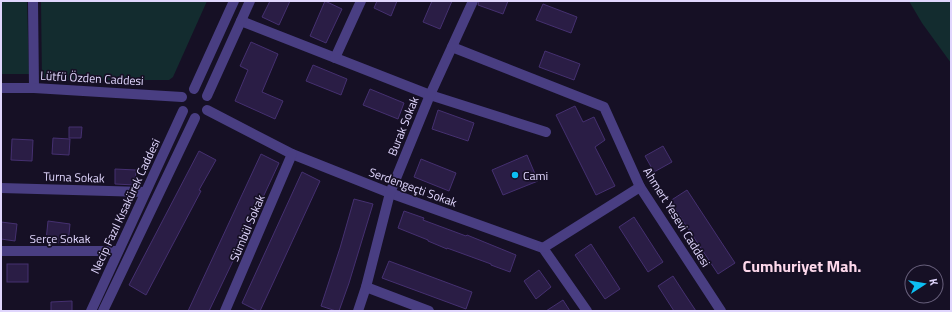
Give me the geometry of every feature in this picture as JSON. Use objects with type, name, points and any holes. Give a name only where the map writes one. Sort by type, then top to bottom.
[{"type":"street","points":[[33,1],[34,88]]},
{"type":"street","points":[[194,89],[234,1]]},
{"type":"street","points":[[207,96],[199,90],[189,90],[182,97],[180,102],[182,111],[186,115],[195,118],[204,114],[208,110],[209,105],[207,96],[250,1]]},
{"type":"street","points":[[335,58],[361,1]]},
{"type":"street","name":"Burak Sokak","points":[[358,311],[366,287],[390,193],[430,95],[473,1]]},
{"type":"street","points":[[241,21],[430,95],[546,132]]},
{"type":"street","name":"Ahmert Yesevi Caddesi","points":[[452,47],[604,107],[640,187],[721,311]]},
{"type":"street","name":"Lütfü Özden Caddesi","points":[[1,88],[34,88],[182,97]]},
{"type":"street","name":"Serdengeçti Sokak","points":[[208,110],[292,154],[390,193],[543,248]]},
{"type":"street","name":"Necip Fazıl Kısakürek Caddesi","points":[[90,311],[182,111]]},
{"type":"street","name":"Necip Fazıl Kısakürek Caddesi","points":[[103,311],[195,118]]},
{"type":"street","name":"Sümbül Sokak","points":[[226,311],[292,154]]},
{"type":"street","points":[[587,311],[543,248],[640,187]]},
{"type":"street","name":"Turna Sokak","points":[[1,188],[145,192]]},
{"type":"street","name":"Serçe Sokak","points":[[1,251],[118,251]]},
{"type":"street","points":[[366,287],[429,311]]},
{"type":"green space","points":[[1,1],[27,1],[29,74],[1,74]]},
{"type":"green space","points":[[41,1],[207,1],[173,77],[169,80],[42,80]]},
{"type":"green space","points":[[909,1],[951,1],[951,63],[922,23]]},
{"type":"building","points":[[270,1],[290,1],[279,25],[262,17]]},
{"type":"building","points":[[325,1],[342,9],[326,43],[310,36]]},
{"type":"building","points":[[377,1],[397,1],[391,16],[374,8]]},
{"type":"building","points":[[432,1],[452,1],[440,29],[423,22]]},
{"type":"building","points":[[479,1],[508,1],[503,14],[478,5]]},
{"type":"building","points":[[543,4],[577,17],[571,33],[536,20]]},
{"type":"building","points":[[251,42],[278,54],[262,92],[283,101],[275,119],[235,101],[248,70],[240,66]]},
{"type":"building","points":[[545,51],[580,64],[574,80],[539,67]]},
{"type":"building","points":[[313,65],[347,79],[341,95],[306,81]]},
{"type":"building","points":[[370,89],[404,103],[398,119],[363,105]]},
{"type":"building","points":[[575,106],[583,122],[594,117],[605,140],[595,147],[615,186],[596,195],[556,115]]},
{"type":"building","points":[[438,110],[474,123],[468,141],[432,129]]},
{"type":"building","points":[[69,127],[82,127],[81,138],[69,138]]},
{"type":"building","points":[[53,138],[70,139],[69,155],[52,154]]},
{"type":"building","points":[[12,139],[33,140],[32,161],[11,160]]},
{"type":"building","points":[[663,146],[672,162],[654,172],[645,156]]},
{"type":"building","points":[[199,151],[216,160],[199,190],[201,191],[146,295],[129,285]]},
{"type":"building","points":[[261,154],[279,163],[209,311],[188,311]]},
{"type":"building","name":"Cami","points":[[527,155],[538,181],[503,195],[492,170]]},
{"type":"building","points":[[421,159],[456,173],[449,191],[414,177]]},
{"type":"building","points":[[115,169],[136,170],[135,185],[115,184]]},
{"type":"building","points":[[302,172],[320,181],[260,311],[258,311],[242,303]]},
{"type":"building","points":[[687,190],[735,263],[718,274],[670,201]]},
{"type":"building","points":[[354,199],[373,204],[349,283],[339,311],[336,311],[321,306]]},
{"type":"building","points":[[404,211],[424,218],[423,220],[466,236],[467,235],[516,255],[510,272],[447,249],[398,228]]},
{"type":"building","points":[[634,217],[663,262],[648,272],[619,227]]},
{"type":"building","points":[[48,221],[70,224],[68,244],[46,241]]},
{"type":"building","points":[[1,222],[17,224],[15,241],[1,239]]},
{"type":"building","points":[[591,244],[620,289],[605,299],[575,255]]},
{"type":"building","points":[[389,261],[472,292],[466,309],[382,278]]},
{"type":"building","points":[[7,264],[28,264],[28,282],[7,282]]},
{"type":"building","points":[[539,270],[551,287],[536,299],[524,281]]},
{"type":"building","points":[[673,276],[696,311],[674,311],[658,286]]},
{"type":"building","points":[[563,300],[570,311],[546,311]]},
{"type":"building","points":[[72,301],[72,311],[51,311],[51,302]]},
{"type":"place","name":"Cami","points":[[515,175]]},
{"type":"district","name":"Cumhuriyet Mah.","points":[[802,266]]}]
